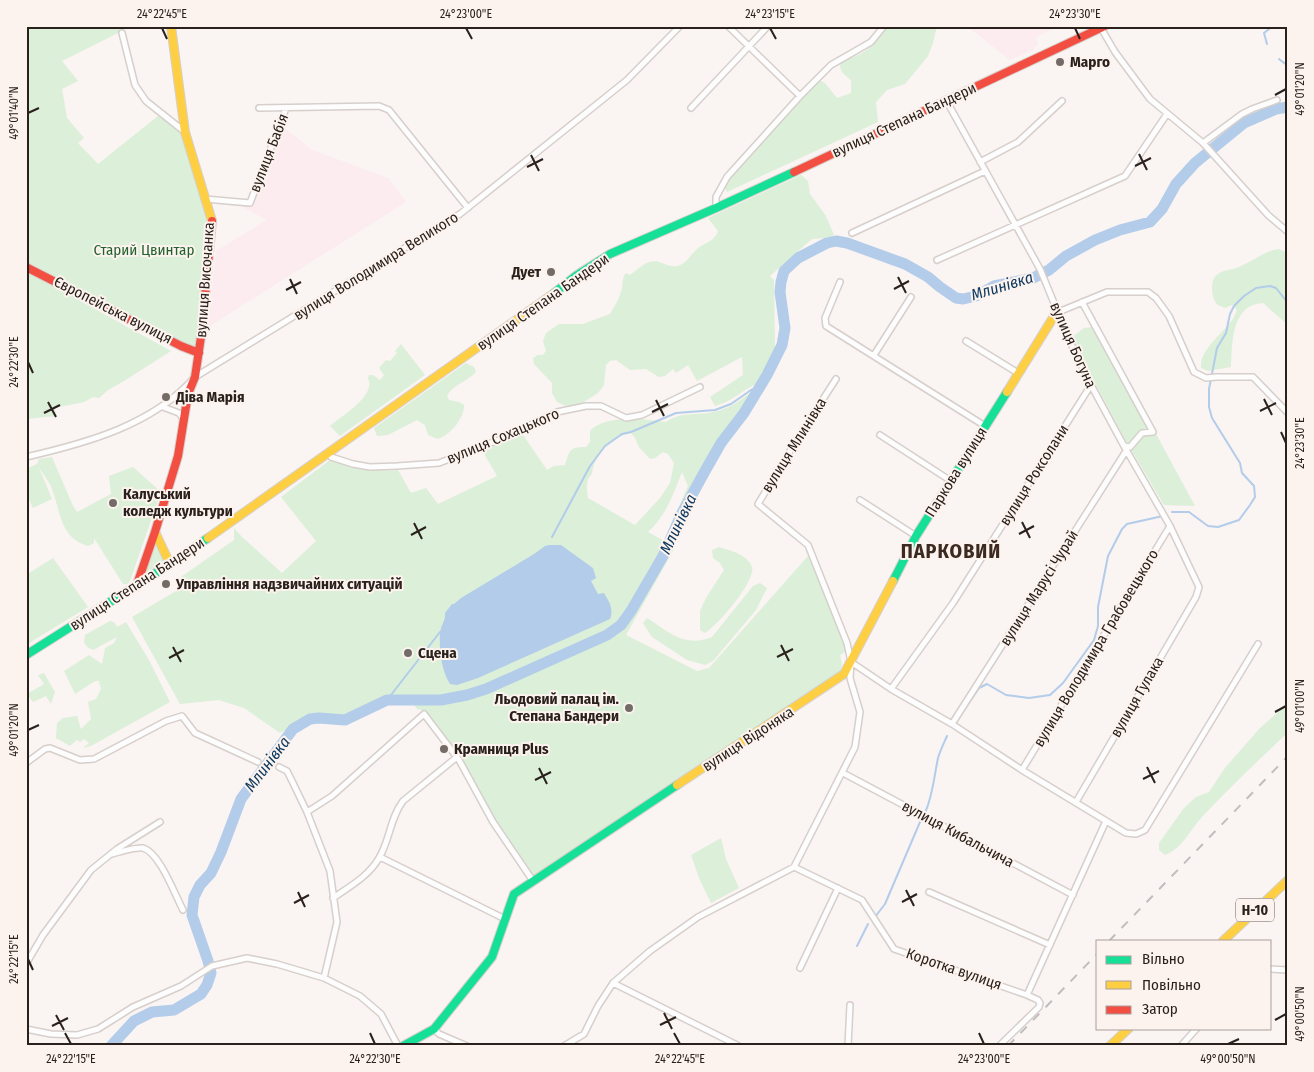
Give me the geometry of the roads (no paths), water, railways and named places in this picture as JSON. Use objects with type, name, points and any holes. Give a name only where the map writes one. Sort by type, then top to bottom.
[{"type":"street","name":"вулиця Височанка","points":[[136,587],[178,456],[188,394],[195,377],[212,221],[185,132],[171,26]]},
{"type":"street","name":"вулиця Володимира Великого","points":[[26,457],[88,441],[127,426],[163,407],[182,392],[195,377],[468,208],[628,80],[680,26]]},
{"type":"street","points":[[728,26],[800,96]]},
{"type":"street","points":[[691,108],[768,26]]},
{"type":"street","points":[[716,208],[716,197],[727,177],[800,96],[832,65],[871,42],[884,26]]},
{"type":"street","points":[[1103,27],[1115,52],[1150,99],[1205,144],[1268,215],[1288,232]]},
{"type":"street","name":"вулиця Степана Бандери","points":[[26,655],[170,564],[542,302],[577,275],[610,254],[716,208],[1103,27]]},
{"type":"street","points":[[122,33],[135,85],[146,101],[185,132]]},
{"type":"street","name":"вулиця Богуна","points":[[946,100],[1040,269],[1054,303],[1056,313],[1091,385],[1125,449],[1170,526],[1198,587],[1198,591]]},
{"type":"street","points":[[1205,144],[1242,114],[1277,100]]},
{"type":"street","points":[[980,162],[1018,142],[1062,101]]},
{"type":"street","name":"вулиця Бабія","points":[[205,199],[250,203],[286,108],[379,106],[389,110],[468,208]]},
{"type":"street","points":[[260,108],[286,108]]},
{"type":"street","points":[[937,260],[1125,176],[1167,114]]},
{"type":"street","points":[[852,233],[984,171]]},
{"type":"street","name":"Європейська вулиця","points":[[26,267],[181,346],[199,353]]},
{"type":"street","points":[[840,282],[825,318],[826,326],[986,426]]},
{"type":"street","points":[[1056,313],[1107,292],[1148,292],[1153,294],[1169,316],[1194,372],[1206,378],[1253,377],[1288,413]]},
{"type":"street","points":[[874,356],[911,297]]},
{"type":"street","points":[[1082,302],[1153,432],[1142,433],[1130,447],[1125,449]]},
{"type":"street","name":"Паркова вулиця","points":[[851,662],[916,536],[1056,313]]},
{"type":"street","points":[[966,341],[1018,373]]},
{"type":"street","name":"вулиця Млинівка","points":[[836,379],[758,504],[808,545],[847,643],[851,662]]},
{"type":"street","name":"вулиця Роксолани","points":[[891,689],[953,603],[1091,385]]},
{"type":"street","name":"вулиця Сохацького","points":[[329,453],[331,457],[352,464],[370,467],[440,463],[557,412],[586,406],[601,406],[626,418],[642,415],[700,387]]},
{"type":"street","points":[[163,407],[179,414],[184,420]]},
{"type":"street","points":[[880,435],[951,481]]},
{"type":"street","name":"вулиця Марусі Чурай","points":[[952,724],[1125,449]]},
{"type":"street","points":[[860,500],[916,536]]},
{"type":"street","name":"вулиця Володимира Грабовецького","points":[[1022,770],[1170,526]]},
{"type":"street","points":[[155,532],[170,564]]},
{"type":"street","name":"вулиця Гулака","points":[[1076,802],[1198,591]]},
{"type":"street","points":[[851,662],[891,689],[952,724],[1022,770],[1106,821],[1126,833],[1136,834],[1145,830],[1258,644]]},
{"type":"street","points":[[564,1046],[584,1034],[598,1006],[613,983],[650,951],[698,917],[794,867],[855,747],[860,712],[850,678],[851,662]]},
{"type":"street","name":"вулиця Відоняка","points":[[403,1046],[434,1029],[492,957],[514,894],[830,684],[844,674],[851,662]]},
{"type":"street","points":[[307,812],[332,796],[424,714],[457,757],[493,822],[534,881]]},
{"type":"street","points":[[26,763],[45,749],[50,748],[80,760],[94,759],[166,721],[182,716],[195,733],[258,762]]},
{"type":"street","points":[[333,898],[362,878],[373,867],[380,857],[396,810],[403,801],[457,757]]},
{"type":"street","points":[[279,767],[287,771],[307,812],[330,871],[337,922],[324,978]]},
{"type":"street","name":"вулиця Кибальчича","points":[[842,773],[1073,894]]},
{"type":"street","points":[[999,1046],[1039,1007],[1040,1003],[1038,1000],[1028,994],[1106,821]]},
{"type":"street","points":[[26,964],[44,935],[91,870],[109,854],[160,822]]},
{"type":"street","points":[[109,854],[141,848],[148,851],[162,868],[183,910]]},
{"type":"street","points":[[380,857],[505,919]]},
{"type":"street","name":"Коротка вулиця","points":[[794,867],[862,900],[894,949],[1028,994]]},
{"type":"street","name":"Н-10","points":[[1224,940],[1288,880]]},
{"type":"street","points":[[800,968],[838,888]]},
{"type":"street","points":[[929,892],[1050,945]]},
{"type":"street","points":[[26,1029],[51,1034],[77,1035],[98,1029],[133,1007],[182,986],[212,966],[247,958],[324,978],[360,996],[381,1014],[398,1046]]},
{"type":"street","points":[[1272,968],[1288,970]]},
{"type":"street","points":[[613,983],[739,1046]]},
{"type":"street","points":[[848,1046],[850,1005]]},
{"type":"street","points":[[434,1029],[439,1034],[467,1046]]},
{"type":"street","points":[[1110,1046],[1127,1030]]},
{"type":"street","points":[[1181,1046],[1195,1030]]},
{"type":"water","points":[[561,545],[593,568],[596,578],[591,581],[598,594],[604,593],[609,602],[611,608],[610,619],[478,678],[457,685],[450,684],[441,659],[440,646],[440,633],[445,613],[452,604],[461,598],[545,546]]},
{"type":"waterway","points":[[1267,44],[1264,33],[1273,26]]},
{"type":"waterway","points":[[1279,59],[1288,66]]},
{"type":"waterway","name":"Млинівка","points":[[111,1046],[134,1021],[152,1012],[174,1010],[201,994],[207,985],[211,973],[192,915],[194,897],[200,885],[211,873],[241,799],[293,729],[310,719],[345,720],[387,700],[441,700],[486,689],[607,635],[621,625],[663,556],[682,513],[721,443],[744,413],[767,375],[782,345],[785,328],[780,292],[781,282],[784,271],[798,258],[827,243],[836,241],[847,243],[905,264],[928,277],[956,298],[963,299],[976,296],[994,286],[1033,278],[1049,270],[1066,256],[1095,240],[1120,230],[1150,222],[1162,209],[1176,184],[1195,163],[1244,123],[1276,109],[1288,107]]},
{"type":"waterway","points":[[1172,512],[1189,512],[1208,526],[1218,527],[1239,520],[1255,497],[1254,486],[1242,473],[1240,463],[1212,418],[1209,407],[1209,389],[1217,348],[1226,333],[1230,314],[1234,306],[1256,288],[1270,286],[1276,288],[1288,303]]},
{"type":"waterway","points":[[552,537],[590,466],[605,446],[622,434],[676,413],[715,410],[731,404],[751,390],[761,386]]},
{"type":"waterway","points":[[958,719],[979,688],[987,684],[1006,695],[1029,698],[1050,695],[1063,683],[1094,640],[1098,626],[1098,607],[1108,556],[1122,529],[1127,524],[1163,516]]},
{"type":"waterway","points":[[387,700],[440,632]]},
{"type":"waterway","points":[[925,813],[932,793],[938,758],[947,736]]},
{"type":"waterway","points":[[875,917],[885,904],[920,822]]},
{"type":"waterway","points":[[857,946],[868,924]]},
{"type":"railway","points":[[1110,940],[1288,756]]},
{"type":"railway","points":[[1008,1046],[1096,955]]},
{"type":"place","name":"Марго","points":[[1060,62]]},
{"type":"place","name":"Дует","points":[[551,272]]},
{"type":"place","name":"Діва Марія","points":[[166,397]]},
{"type":"place","name":"Калуський коледж культури","points":[[113,503]]},
{"type":"place","name":"Управління надзвичайних ситуацій","points":[[166,584]]},
{"type":"place","name":"Сцена","points":[[408,653]]},
{"type":"place","name":"Льодовий палац ім. Степана Бандери","points":[[629,708]]},
{"type":"place","name":"Крамниця Plus","points":[[444,749]]},
{"type":"district","name":"ПАРКОВИЙ","points":[[951,551]]},
{"type":"park label","name":"Старий Цвинтар","points":[[144,250]]}]
